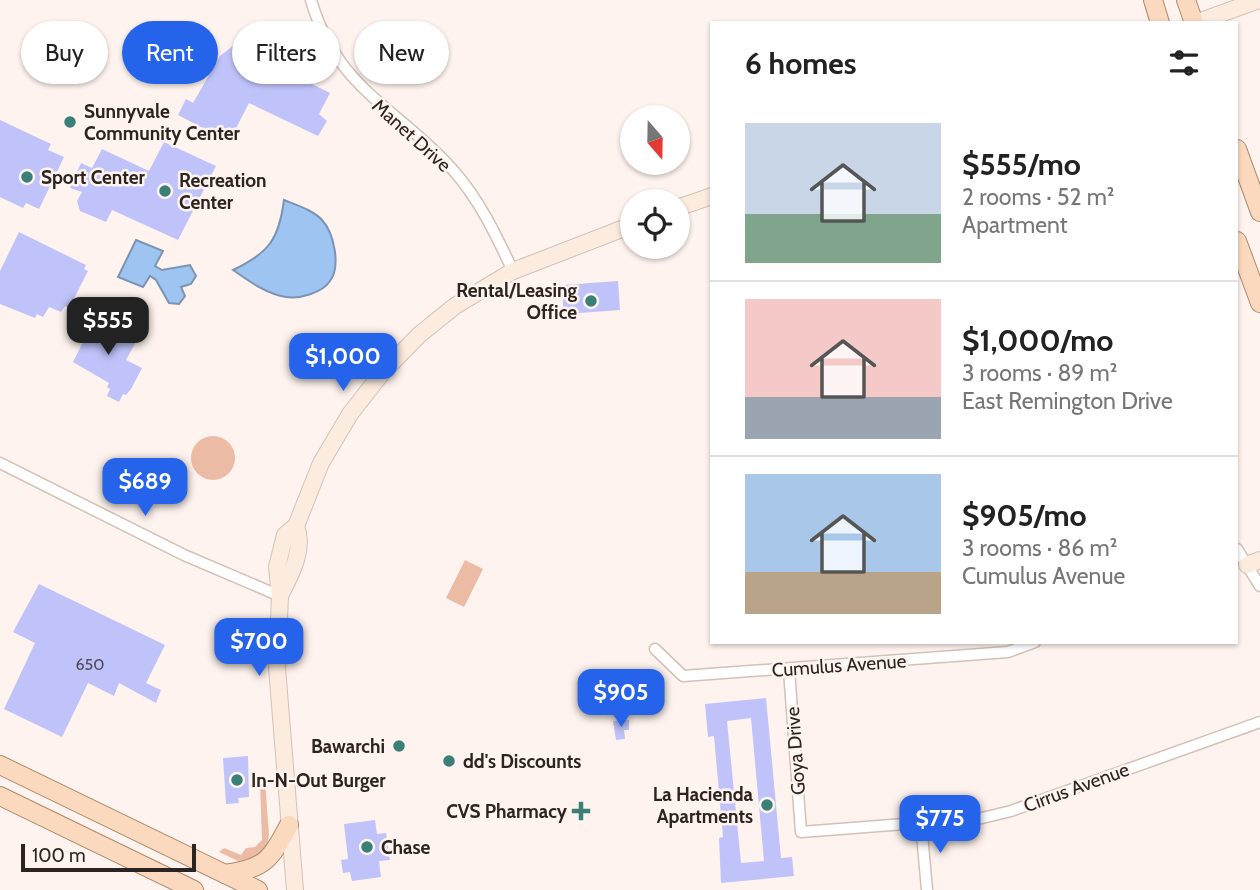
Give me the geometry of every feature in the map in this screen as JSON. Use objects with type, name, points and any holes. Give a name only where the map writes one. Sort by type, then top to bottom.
[{"type":"main road","points":[[1153,0],[1159,21]]},
{"type":"main road","points":[[1186,0],[1194,21]]},
{"type":"main road","points":[[1201,21],[1259,0]]},
{"type":"main road","points":[[1238,152],[1260,212]]},
{"type":"main road","points":[[690,204],[710,197]]},
{"type":"main road","points":[[295,890],[277,668],[280,596],[293,571],[301,539],[296,526],[321,464],[334,439],[382,373],[439,318],[477,291],[513,271],[620,230]]},
{"type":"main road","points":[[1238,244],[1260,303]]},
{"type":"main road","points":[[0,765],[258,890]]},
{"type":"main road","points":[[0,796],[194,890]]},
{"type":"main road","points":[[225,874],[251,870],[263,864],[273,854],[289,825]]},
{"type":"street","name":"Manet Drive","points":[[311,0],[318,23],[346,71],[366,94],[440,156],[466,185],[493,230],[513,271]]},
{"type":"street","points":[[0,463],[184,555],[280,596]]},
{"type":"street","points":[[1238,550],[1260,586]]},
{"type":"street","name":"Cumulus Avenue","points":[[655,649],[683,676],[1008,652],[1030,644]]},
{"type":"street","name":"Goya Drive","points":[[789,670],[801,832]]},
{"type":"street","name":"Cirrus Avenue","points":[[801,832],[982,818],[1011,811],[1260,722]]},
{"type":"street","points":[[921,823],[927,890]]},
{"type":"shaded area","points":[[213,436],[222,437],[229,442],[234,449],[234,467],[229,474],[222,479],[213,480],[204,479],[197,474],[192,467],[191,458],[192,449],[197,442],[204,437]]},
{"type":"shaded area","points":[[465,560],[483,569],[464,607],[446,598]]},
{"type":"shaded area","points":[[265,781],[269,835],[267,846],[258,857],[238,861],[219,852],[224,848],[241,855],[246,848],[255,847],[262,840],[260,782]]},
{"type":"water","points":[[284,200],[318,216],[330,233],[335,250],[335,267],[330,281],[322,289],[304,296],[286,297],[272,293],[233,270],[264,251],[270,243],[279,225]]},
{"type":"water","points":[[136,240],[163,251],[155,266],[162,270],[190,265],[196,276],[191,284],[181,287],[185,296],[179,304],[169,303],[156,280],[150,276],[143,287],[118,277]]},
{"type":"building","points":[[232,46],[232,84],[312,84],[330,93],[319,114],[327,121],[318,136],[249,103],[229,142],[178,115],[186,99],[193,103],[204,84],[218,84],[220,56]]},
{"type":"building","name":"Sport Center","points":[[0,120],[51,144],[48,150],[64,157],[39,209],[26,203],[23,208],[0,197]]},
{"type":"building","name":"Recreation Center","points":[[164,142],[216,166],[178,240],[112,210],[106,222],[80,211],[77,201],[82,192],[70,188],[81,163],[92,168],[102,149],[149,171]]},
{"type":"building","points":[[19,232],[86,265],[84,269],[88,271],[69,308],[65,306],[61,312],[49,307],[43,317],[37,314],[35,318],[0,304],[0,271]]},
{"type":"building","name":"Rental/Leasing Office","points":[[618,281],[620,310],[566,314],[563,308],[563,285]]},
{"type":"building","points":[[91,317],[137,340],[126,360],[142,368],[131,389],[126,395],[123,394],[119,402],[107,396],[109,383],[73,362],[83,342],[79,340]]},
{"type":"building","points":[[39,584],[165,645],[146,683],[161,690],[156,703],[119,683],[114,696],[88,683],[62,737],[4,709],[35,643],[13,632]]},
{"type":"building","name":"La Hacienda Apartments","points":[[766,698],[781,858],[792,857],[794,876],[721,883],[719,838],[723,837],[714,736],[708,737],[705,704]],"holes":[[[751,718],[764,861],[741,863],[727,721]]]},
{"type":"building","points":[[629,720],[629,730],[624,730],[625,739],[616,740],[613,721]]},
{"type":"building","name":"In-N-Out Burger","points":[[248,756],[249,797],[238,798],[239,803],[226,804],[223,758]]},
{"type":"building","name":"Chase","points":[[375,820],[377,834],[386,833],[390,860],[379,861],[381,877],[352,881],[350,872],[343,873],[341,860],[348,859],[344,824]]},
{"type":"place","name":"Sunnyvale Community Center","points":[[70,122]]},
{"type":"place","name":"Sport Center","points":[[27,177]]},
{"type":"place","name":"Recreation Center","points":[[165,191]]},
{"type":"place","name":"Rental/Leasing Office","points":[[591,301]]},
{"type":"place","name":"Bawarchi","points":[[399,746]]},
{"type":"place","name":"dd's Discounts","points":[[449,761]]},
{"type":"place","name":"In-N-Out Burger","points":[[237,780]]},
{"type":"place","name":"La Hacienda Apartments","points":[[767,805]]},
{"type":"place","name":"CVS Pharmacy","points":[[581,811]]},
{"type":"place","name":"Chase","points":[[367,847]]}]
